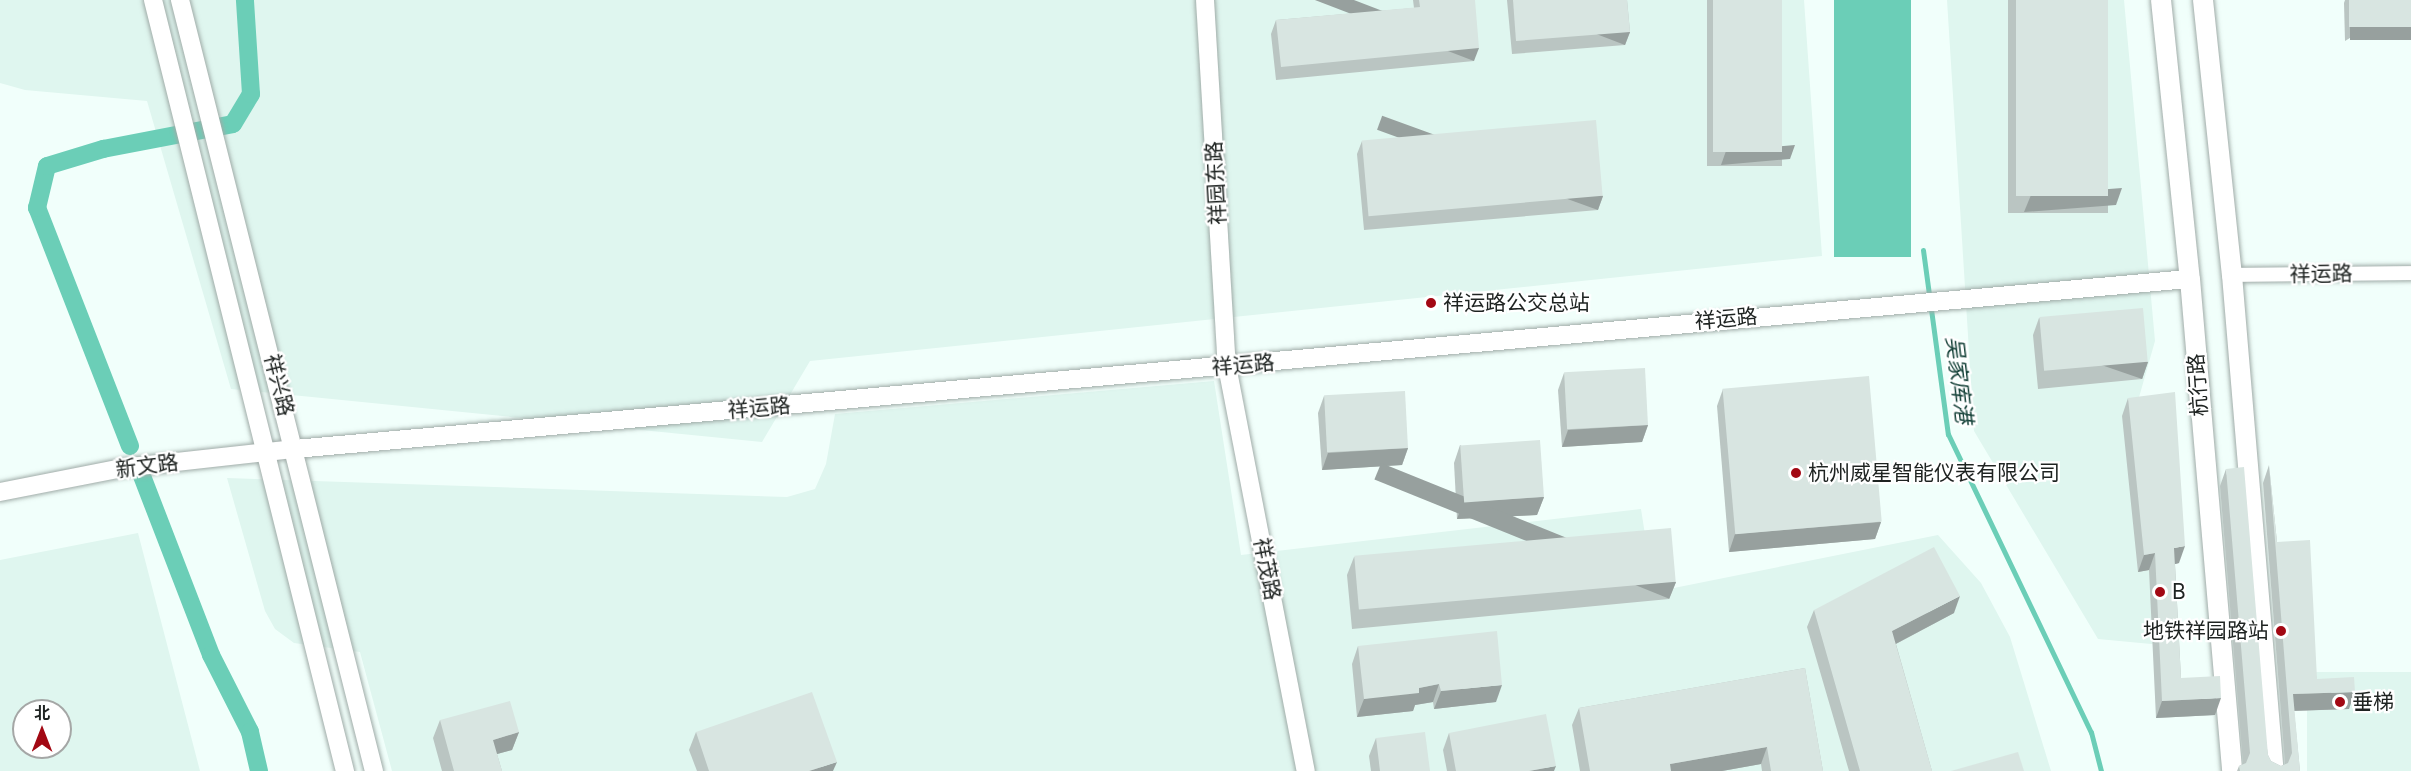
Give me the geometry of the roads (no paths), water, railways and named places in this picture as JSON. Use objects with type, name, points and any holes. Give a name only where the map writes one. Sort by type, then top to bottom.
[{"type":"main road","name":"杭行路","points":[[2161,0],[2190,279],[2232,771]]},
{"type":"main road","name":"杭行路","points":[[2203,0],[2232,275],[2274,771]]},
{"type":"street","name":"祥兴路","points":[[153,0],[345,771]]},
{"type":"street","name":"祥兴路","points":[[180,0],[296,449],[374,771]]},
{"type":"street","name":"祥园东路","points":[[1205,0],[1227,366]]},
{"type":"street","name":"祥运路","points":[[2232,275],[2411,273]]},
{"type":"street","name":"祥运路","points":[[296,449],[2190,279]]},
{"type":"street","name":"祥茂路","points":[[1227,366],[1306,771]]},
{"type":"street","name":"新文路","points":[[0,492],[122,468],[296,449]]},
{"type":"waterway","points":[[130,446],[37,208],[47,166],[103,149],[233,124],[251,94],[245,0]]},
{"type":"waterway","name":"吴家库港","points":[[1923,250],[1948,434],[2091,732],[2101,771]]},
{"type":"waterway","points":[[142,476],[211,655],[250,732],[259,771]]},
{"type":"place","name":"祥运路公交总站","points":[[1431,303]]},
{"type":"place","name":"杭州威星智能仪表有限公司","points":[[1796,473]]},
{"type":"place","name":"B","points":[[2160,592]]},
{"type":"place","name":"地铁祥园路站","points":[[2281,631]]},
{"type":"place","name":"垂梯","points":[[2340,702]]}]
